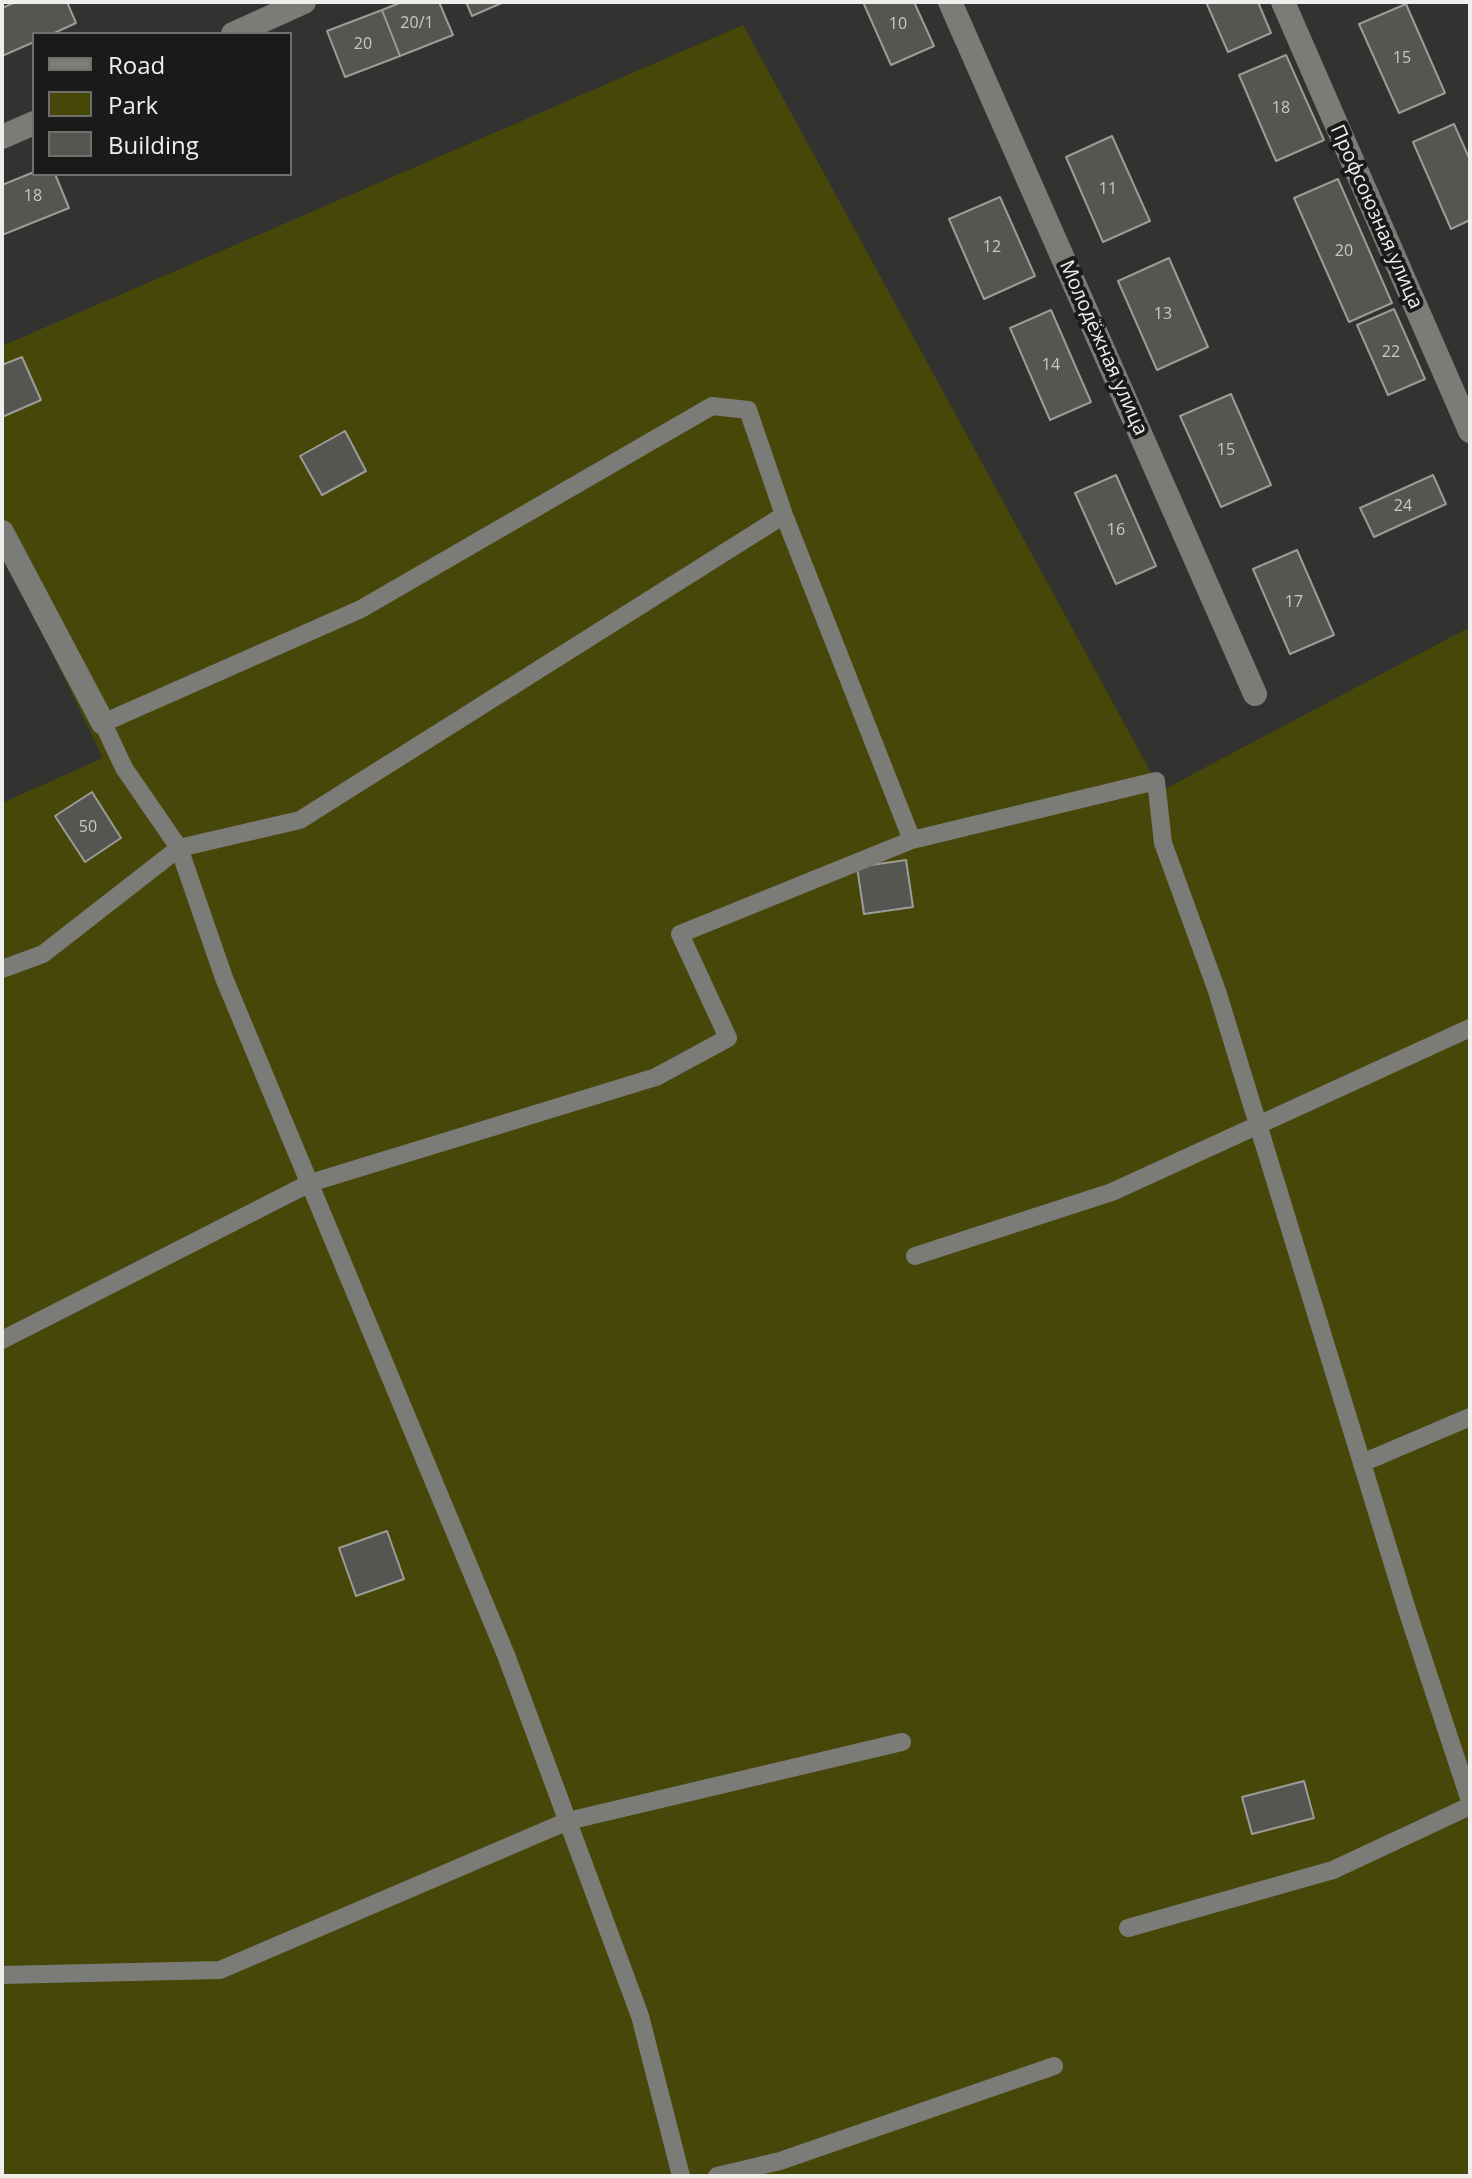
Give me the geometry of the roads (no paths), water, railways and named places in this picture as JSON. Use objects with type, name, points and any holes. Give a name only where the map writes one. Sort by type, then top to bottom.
[{"type":"street","points":[[236,32],[272,9],[304,2]]},
{"type":"street","name":"Молодёжная улица","points":[[950,2],[1255,694]]},
{"type":"street","name":"Профсоюзная улица","points":[[1283,2],[1470,431]]},
{"type":"street","points":[[2,137],[32,124]]},
{"type":"street","points":[[2,532],[103,723]]},
{"type":"lane","points":[[681,2176],[640,2016],[506,1655],[224,978],[179,848],[124,768],[103,723],[361,609],[712,406],[748,410],[784,515],[912,840]]},
{"type":"lane","points":[[2,969],[43,954],[179,848],[300,820],[784,515]]},
{"type":"lane","points":[[2,1340],[310,1183],[656,1077],[728,1038],[680,934],[912,840],[1156,781],[1163,843],[1217,991],[1470,1803],[1333,1870],[1128,1928]]},
{"type":"lane","points":[[915,1256],[1112,1192],[1470,1028]]},
{"type":"lane","points":[[1362,1463],[1470,1417]]},
{"type":"lane","points":[[2,1975],[220,1970],[568,1821],[902,1742]]},
{"type":"lane","points":[[717,2176],[780,2161],[1054,2066]]}]
